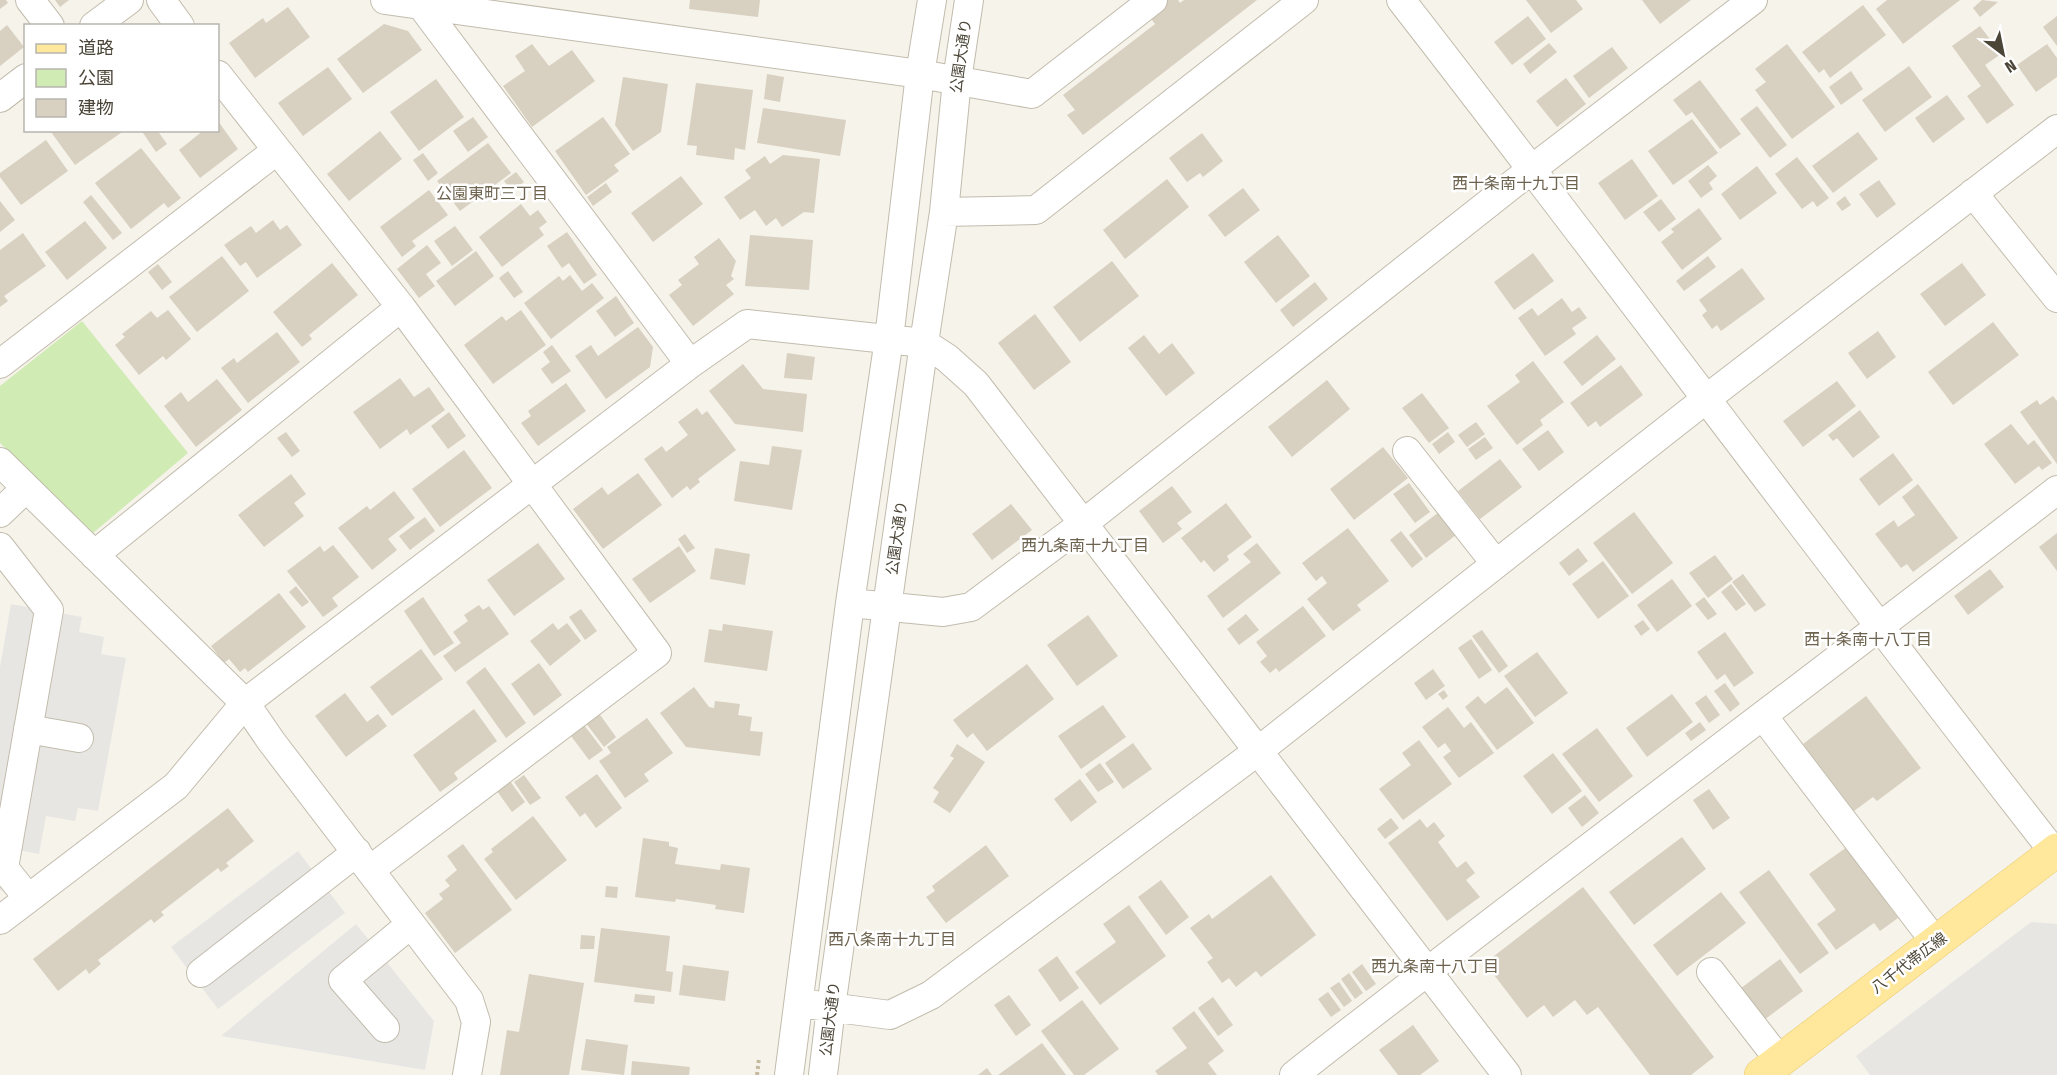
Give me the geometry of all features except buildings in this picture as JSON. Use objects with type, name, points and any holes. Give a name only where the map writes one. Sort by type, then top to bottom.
[{"type":"main road","name":"八千代帯広線","points":[[1771,1068],[2056,853]]},
{"type":"street","points":[[30,0],[48,24]]},
{"type":"street","points":[[97,24],[129,0]]},
{"type":"street","points":[[161,0],[179,24]]},
{"type":"street","points":[[385,0],[920,74],[1032,94],[1153,0]]},
{"type":"street","points":[[789,1075],[850,603],[889,339],[920,74],[932,0]]},
{"type":"street","name":"公園大通り","points":[[823,1075],[944,212],[957,80],[969,0]]},
{"type":"street","points":[[944,212],[1036,210],[1304,0]]},
{"type":"street","points":[[1401,0],[1880,628],[2056,853]]},
{"type":"street","points":[[850,603],[943,612],[971,607],[1084,523],[1532,169],[1753,0]]},
{"type":"street","points":[[421,5],[690,364]]},
{"type":"street","points":[[201,973],[364,861],[657,653],[401,307],[219,76]]},
{"type":"street","points":[[0,98],[24,80]]},
{"type":"street","points":[[799,1003],[890,1015],[931,995],[1258,751],[1706,399],[2057,129]]},
{"type":"street","points":[[0,364],[276,151]]},
{"type":"street","points":[[1972,193],[2057,298]]},
{"type":"street","points":[[94,555],[401,307]]},
{"type":"street","points":[[0,920],[176,786],[245,703],[690,364],[747,324],[924,343],[947,357],[976,384],[1507,1075]]},
{"type":"street","points":[[1407,451],[1496,564]]},
{"type":"street","points":[[0,462],[245,703],[271,741],[469,1000],[476,1022],[467,1075]]},
{"type":"street","points":[[0,513],[26,488]]},
{"type":"street","points":[[1294,1075],[1427,971],[1880,628],[2057,490]]},
{"type":"street","points":[[0,547],[49,610],[4,868],[28,898]]},
{"type":"street","points":[[1763,716],[1936,943]]},
{"type":"street","points":[[28,729],[79,738]]},
{"type":"street","points":[[385,1028],[343,980],[411,924]]},
{"type":"street","points":[[1711,972],[1771,1068]]},
{"type":"green space","points":[[82,321],[188,453],[93,533],[0,443],[0,386]]},
{"type":"shaded area","points":[[11,604],[82,617],[79,632],[104,637],[101,654],[126,658],[98,811],[78,808],[75,821],[46,816],[39,854],[13,849],[5,891],[0,890],[0,667]]},
{"type":"shaded area","points":[[298,851],[345,913],[218,1009],[171,947]]},
{"type":"shaded area","points":[[2031,922],[2057,924],[2057,1075],[1870,1075],[1856,1056]]},
{"type":"shaded area","points":[[356,924],[434,1021],[425,1070],[221,1036]]},
{"type":"district","name":"西十条南十九丁目","points":[[1516,183]]},
{"type":"district","name":"公園東町三丁目","points":[[492,193]]},
{"type":"district","name":"西九条南十九丁目","points":[[1085,545]]},
{"type":"district","name":"西十条南十八丁目","points":[[1868,639]]},
{"type":"district","name":"西八条南十九丁目","points":[[892,939]]},
{"type":"district","name":"西九条南十八丁目","points":[[1435,966]]}]
